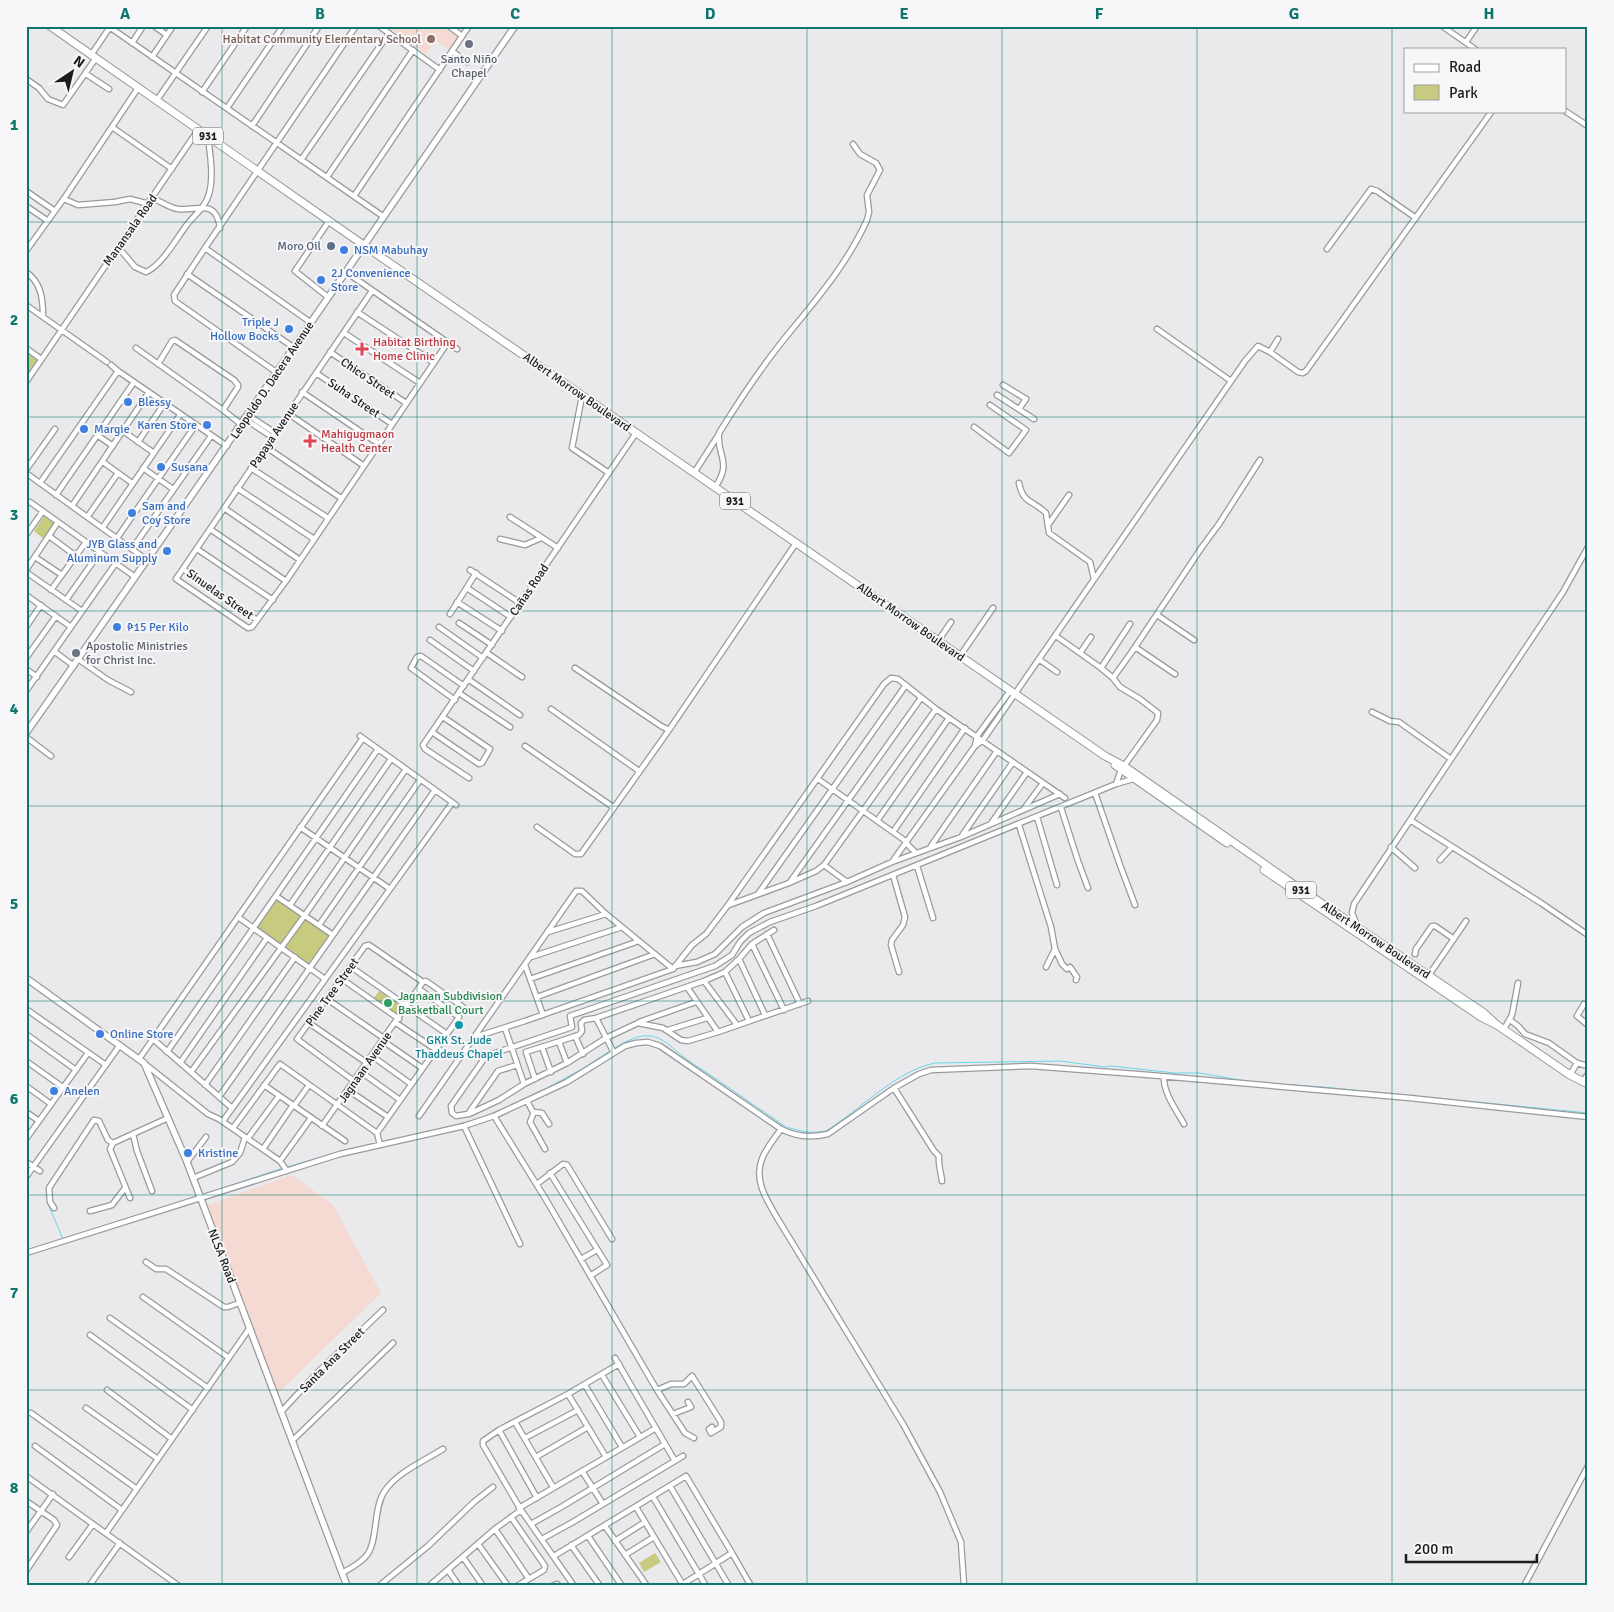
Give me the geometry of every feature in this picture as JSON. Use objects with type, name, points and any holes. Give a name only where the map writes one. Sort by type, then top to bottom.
[{"type":"highway","name":"Albert Morrow Boulevard","points":[[50,26],[365,246],[1012,692],[1484,1013],[1496,1025]]},
{"type":"highway","name":"Albert Morrow Boulevard","points":[[1123,768],[1133,779],[1322,910],[1481,1017],[1504,1029],[1570,1075],[1586,1080]]},
{"type":"main road","name":"Leopoldo D. Dacera Avenue","points":[[26,735],[516,26]]},
{"type":"main road","points":[[26,978],[141,1061]]},
{"type":"main road","name":"NLSA Road","points":[[141,1061],[187,1162],[347,1586]]},
{"type":"street","points":[[132,43],[143,26]]},
{"type":"street","points":[[154,26],[167,35]]},
{"type":"street","points":[[152,57],[173,26]]},
{"type":"street","points":[[157,100],[208,26]]},
{"type":"street","points":[[202,92],[246,26]]},
{"type":"street","points":[[226,108],[283,26]]},
{"type":"street","points":[[252,126],[319,26]]},
{"type":"street","points":[[276,372],[175,301],[174,295],[356,26]]},
{"type":"street","points":[[379,26],[440,70]]},
{"type":"street","points":[[450,26],[462,36]]},
{"type":"street","points":[[354,196],[469,26]]},
{"type":"street","points":[[1442,26],[1474,48]]},
{"type":"street","points":[[1466,42],[1477,26]]},
{"type":"street","points":[[26,79],[39,88],[48,99],[63,105],[86,74],[110,27],[384,217]]},
{"type":"street","points":[[301,160],[389,33]]},
{"type":"street","points":[[327,177],[413,50]]},
{"type":"street","points":[[452,51],[467,62]]},
{"type":"street","points":[[86,74],[108,89]]},
{"type":"street","points":[[26,251],[64,199],[138,88]]},
{"type":"street","points":[[975,746],[977,736],[1040,660],[1256,346],[1262,346],[1298,372],[1303,373],[1306,371],[1491,112]]},
{"type":"street","points":[[1566,112],[1588,126]]},
{"type":"street","points":[[112,127],[172,169]]},
{"type":"street","name":"Manansala Road","points":[[26,382],[198,130]]},
{"type":"street","points":[[118,247],[135,266],[143,271],[148,271],[171,248],[207,200],[211,187],[208,136]]},
{"type":"street","points":[[694,473],[766,363],[818,299],[838,271],[868,220],[867,195],[880,170],[876,163],[860,154],[853,144]]},
{"type":"street","points":[[1327,249],[1371,189],[1377,191],[1416,218]]},
{"type":"street","points":[[26,191],[55,211]]},
{"type":"street","points":[[152,198],[179,209],[203,207],[209,209],[216,214],[220,228]]},
{"type":"street","points":[[64,199],[78,205],[130,199],[149,204]]},
{"type":"street","points":[[27,208],[48,221]]},
{"type":"street","points":[[328,297],[295,271],[329,221]]},
{"type":"street","points":[[206,248],[310,322]]},
{"type":"street","points":[[26,272],[32,276],[38,285],[43,316]]},
{"type":"street","points":[[346,272],[457,349]]},
{"type":"street","points":[[187,274],[293,347]]},
{"type":"street","name":"Papaya Avenue","points":[[257,620],[251,628],[248,628],[176,579],[372,291]]},
{"type":"street","points":[[26,305],[195,426],[227,446]]},
{"type":"street","points":[[357,312],[433,362]]},
{"type":"street","points":[[1157,329],[1231,381]]},
{"type":"street","points":[[344,333],[420,383]]},
{"type":"street","points":[[1270,352],[1278,339]]},
{"type":"street","points":[[158,364],[172,341],[178,340],[238,385],[237,390],[223,410]]},
{"type":"street","points":[[257,620],[273,600],[448,342]]},
{"type":"street","points":[[26,348],[42,359]]},
{"type":"street","points":[[136,348],[223,410],[245,419],[274,435]]},
{"type":"street","name":"Chico Street","points":[[330,352],[406,403]]},
{"type":"street","points":[[40,483],[118,371]]},
{"type":"street","name":"Suha Street","points":[[316,372],[392,424]]},
{"type":"street","points":[[56,495],[134,382]]},
{"type":"street","points":[[1003,385],[1026,399],[1019,409]]},
{"type":"street","points":[[72,506],[149,392]]},
{"type":"street","points":[[302,392],[379,444]]},
{"type":"street","points":[[997,394],[1034,419]]},
{"type":"street","points":[[582,396],[572,448],[609,473]]},
{"type":"street","points":[[138,442],[164,404]]},
{"type":"street","points":[[974,427],[1009,453],[1026,430],[990,405]]},
{"type":"street","points":[[288,414],[364,466]]},
{"type":"street","points":[[103,527],[180,415]]},
{"type":"street","points":[[118,538],[195,426]]},
{"type":"street","points":[[26,470],[55,429]]},
{"type":"street","points":[[123,431],[154,453]]},
{"type":"street","name":"Cañas Road","points":[[469,778],[423,747],[636,433]]},
{"type":"street","points":[[715,487],[721,479],[724,461],[719,433]]},
{"type":"street","points":[[97,435],[113,446]]},
{"type":"street","points":[[132,549],[211,436]]},
{"type":"street","points":[[266,447],[342,498]]},
{"type":"street","points":[[1113,678],[1219,524],[1260,460]]},
{"type":"street","points":[[103,462],[132,483]]},
{"type":"street","points":[[143,468],[173,489]]},
{"type":"street","points":[[251,468],[328,518]]},
{"type":"street","points":[[88,516],[118,473]]},
{"type":"street","points":[[26,474],[88,516],[147,560]]},
{"type":"street","points":[[1019,483],[1026,500],[1046,513],[1050,534],[1090,562],[1094,579]]},
{"type":"street","points":[[237,488],[314,539]]},
{"type":"street","points":[[1047,526],[1069,495]]},
{"type":"street","points":[[26,503],[30,502],[135,577]]},
{"type":"street","points":[[224,508],[300,560]]},
{"type":"street","points":[[26,535],[43,511]]},
{"type":"street","points":[[510,517],[558,548]]},
{"type":"street","points":[[58,522],[26,571],[82,612]]},
{"type":"street","points":[[210,529],[286,581]]},
{"type":"street","points":[[49,536],[76,556]]},
{"type":"street","points":[[500,539],[526,545],[541,538]]},
{"type":"street","points":[[51,590],[86,542]]},
{"type":"street","points":[[537,827],[578,855],[581,854],[669,730],[796,543]]},
{"type":"street","points":[[1361,930],[1354,920],[1352,913],[1354,904],[1563,592],[1588,547]]},
{"type":"street","points":[[197,549],[273,600]]},
{"type":"street","points":[[66,600],[100,552]]},
{"type":"street","points":[[35,557],[62,575]]},
{"type":"street","points":[[26,691],[116,563]]},
{"type":"street","name":"Sinuelas Street","points":[[183,568],[257,620]]},
{"type":"street","points":[[470,570],[520,603]]},
{"type":"street","points":[[450,614],[476,573]]},
{"type":"street","points":[[466,588],[511,617]]},
{"type":"street","points":[[26,595],[72,627]]},
{"type":"street","points":[[457,602],[502,631]]},
{"type":"street","points":[[26,627],[28,620],[41,605]]},
{"type":"street","points":[[960,656],[992,608]]},
{"type":"street","points":[[1157,615],[1194,640]]},
{"type":"street","points":[[26,658],[56,616]]},
{"type":"street","points":[[938,641],[951,622]]},
{"type":"street","points":[[459,623],[492,646]]},
{"type":"street","points":[[1101,668],[1130,624]]},
{"type":"street","points":[[439,627],[483,658]]},
{"type":"street","points":[[1056,636],[1101,668],[1120,687],[1154,708],[1158,716],[1123,768],[1116,784]]},
{"type":"street","points":[[1080,653],[1091,636]]},
{"type":"street","points":[[430,640],[474,671]]},
{"type":"street","points":[[1135,647],[1174,674]]},
{"type":"street","points":[[54,652],[74,666]]},
{"type":"street","points":[[487,653],[522,677]]},
{"type":"street","points":[[455,700],[410,666],[417,657],[421,656],[464,686]]},
{"type":"street","points":[[78,659],[108,680],[130,692]]},
{"type":"street","points":[[1040,660],[1057,672]]},
{"type":"street","points":[[576,668],[669,730]]},
{"type":"street","points":[[26,669],[37,677]]},
{"type":"street","points":[[674,967],[692,945],[706,934],[728,905],[887,681],[895,678],[1065,798]]},
{"type":"street","points":[[468,679],[520,714]]},
{"type":"street","points":[[758,895],[906,686]]},
{"type":"street","points":[[892,862],[975,746],[983,740],[1012,692]]},
{"type":"street","points":[[459,693],[510,727]]},
{"type":"street","points":[[789,883],[921,698]]},
{"type":"street","points":[[728,905],[789,883],[816,871],[824,865],[936,708]]},
{"type":"street","points":[[551,710],[639,771]]},
{"type":"street","points":[[1372,712],[1390,721],[1399,722],[1451,759]]},
{"type":"street","points":[[432,732],[479,764],[482,763],[490,749],[443,717]]},
{"type":"street","points":[[876,821],[950,718]]},
{"type":"street","points":[[892,832],[965,728]]},
{"type":"street","points":[[26,735],[51,756]]},
{"type":"street","points":[[223,1121],[454,804],[361,737],[153,1039],[141,1061],[208,1114],[223,1121],[285,1166]]},
{"type":"street","points":[[525,746],[613,807]]},
{"type":"street","points":[[167,1052],[378,749]]},
{"type":"street","points":[[930,847],[997,750]]},
{"type":"street","points":[[290,905],[391,759]]},
{"type":"street","points":[[961,836],[1013,762]]},
{"type":"street","points":[[191,1072],[305,915],[406,769]]},
{"type":"street","points":[[991,824],[1027,772]]},
{"type":"street","points":[[818,779],[907,842],[916,853]]},
{"type":"street","points":[[696,1002],[638,1022],[606,1038],[583,1054],[551,1072],[524,1084],[499,1100],[468,1114],[455,1115],[451,1110],[451,1106],[486,1056],[572,1027],[570,1016],[715,966],[732,955],[740,942],[755,930],[893,876],[1116,784],[1133,779]]},
{"type":"street","points":[[319,925],[420,780]]},
{"type":"street","points":[[1023,810],[1043,783]]},
{"type":"street","points":[[218,1097],[435,790]]},
{"type":"street","points":[[1095,793],[1135,905]]},
{"type":"street","points":[[475,1037],[543,1015],[674,967],[696,962],[715,954],[742,927],[764,913],[847,882],[1060,794]]},
{"type":"street","points":[[1002,808],[1010,816]]},
{"type":"street","points":[[1061,808],[1088,888]]},
{"type":"street","points":[[1037,817],[1057,885]]},
{"type":"street","points":[[1410,820],[1588,935]]},
{"type":"street","points":[[1019,825],[1051,927],[1055,949],[1062,964],[1067,969],[1070,966],[1077,977],[1076,980]]},
{"type":"street","points":[[300,827],[390,890]]},
{"type":"street","points":[[940,833],[948,840]]},
{"type":"street","points":[[1391,847],[1415,868]]},
{"type":"street","points":[[1440,860],[1452,847]]},
{"type":"street","points":[[824,865],[847,882]]},
{"type":"street","points":[[917,866],[933,918]]},
{"type":"street","points":[[893,876],[905,917],[903,925],[892,940],[891,945],[899,972]]},
{"type":"street","points":[[419,1116],[578,890],[582,891],[606,914],[655,954],[674,967]]},
{"type":"street","points":[[276,896],[333,935]]},
{"type":"street","points":[[1342,917],[1352,913]]},
{"type":"street","points":[[547,932],[606,914]]},
{"type":"street","points":[[238,917],[325,979]]},
{"type":"street","points":[[1429,976],[1466,921]]},
{"type":"street","points":[[1415,954],[1416,949],[1432,926],[1435,926],[1454,939]]},
{"type":"street","points":[[530,957],[622,927]]},
{"type":"street","points":[[521,1054],[575,1036],[581,1032],[582,1021],[687,987],[725,972],[739,960],[752,944],[774,930]]},
{"type":"street","points":[[767,934],[800,1004]]},
{"type":"street","points":[[180,1063],[267,938]]},
{"type":"street","points":[[530,979],[639,941]]},
{"type":"street","points":[[752,944],[784,1010]]},
{"type":"street","name":"Pine Tree Street","points":[[354,1081],[297,1041],[309,1023],[364,947],[369,945],[423,982]]},
{"type":"street","points":[[1046,967],[1055,949]]},
{"type":"street","points":[[537,997],[655,954]]},
{"type":"street","points":[[205,1085],[295,958]]},
{"type":"street","points":[[739,960],[765,1015]]},
{"type":"street","points":[[525,964],[543,1015]]},
{"type":"street","points":[[351,967],[447,1034]]},
{"type":"street","points":[[725,972],[748,1021]]},
{"type":"street","points":[[342,979],[435,1049]]},
{"type":"street","points":[[423,982],[426,981],[463,1007]]},
{"type":"street","points":[[704,981],[737,1025]]},
{"type":"street","name":"Jagnaan Avenue","points":[[322,1126],[423,982]]},
{"type":"street","points":[[1504,1029],[1510,1020],[1518,983]]},
{"type":"street","points":[[687,987],[718,1032]]},
{"type":"street","points":[[377,1133],[458,1017],[418,989]]},
{"type":"street","points":[[327,999],[422,1068]]},
{"type":"street","points":[[638,1022],[668,1030],[683,1041],[690,1041],[808,1001]]},
{"type":"street","points":[[1584,1004],[1577,1016],[1588,1025]]},
{"type":"street","points":[[26,1009],[106,1065]]},
{"type":"street","points":[[653,1017],[654,1026]]},
{"type":"street","points":[[596,1018],[614,1052]]},
{"type":"street","points":[[668,1030],[707,1018]]},
{"type":"street","points":[[1510,1020],[1525,1034],[1549,1043],[1577,1063],[1588,1066]]},
{"type":"street","points":[[309,1023],[367,1063]]},
{"type":"street","points":[[505,1028],[524,1084]]},
{"type":"street","points":[[26,1034],[76,1070]]},
{"type":"street","points":[[575,1036],[583,1054]]},
{"type":"street","points":[[153,1039],[232,1108]]},
{"type":"street","points":[[559,1042],[567,1063]]},
{"type":"street","points":[[26,1253],[200,1197],[285,1166],[464,1126],[494,1116],[567,1082],[614,1052],[636,1043],[654,1042],[781,1129],[790,1134],[803,1136],[828,1134],[910,1078],[931,1070],[1031,1066],[1410,1098],[1479,1107],[1588,1117]]},
{"type":"street","points":[[26,1176],[120,1045]]},
{"type":"street","points":[[542,1047],[551,1072]]},
{"type":"street","points":[[526,1052],[535,1079]]},
{"type":"street","points":[[27,1138],[88,1053]]},
{"type":"street","points":[[372,1056],[411,1084]]},
{"type":"street","points":[[26,1061],[64,1088]]},
{"type":"street","points":[[1570,1075],[1577,1063]]},
{"type":"street","points":[[233,1128],[280,1064],[377,1133],[380,1145]]},
{"type":"street","points":[[468,1114],[498,1072],[517,1065]]},
{"type":"street","points":[[361,1072],[400,1100]]},
{"type":"street","points":[[1164,1077],[1168,1093],[1184,1124]]},
{"type":"street","points":[[264,1085],[344,1141]]},
{"type":"street","points":[[263,1149],[309,1085]]},
{"type":"street","points":[[26,1086],[51,1104]]},
{"type":"street","points":[[894,1088],[939,1156],[938,1164],[942,1180]]},
{"type":"street","points":[[348,1090],[388,1117]]},
{"type":"street","points":[[193,1178],[232,1162],[240,1153],[247,1138],[279,1096]]},
{"type":"street","points":[[527,1101],[534,1112]]},
{"type":"street","points":[[26,1112],[39,1121]]},
{"type":"street","points":[[534,1112],[542,1113],[549,1124]]},
{"type":"street","points":[[534,1112],[530,1122],[545,1150]]},
{"type":"street","points":[[494,1116],[537,1184],[657,1390],[673,1414],[692,1436]]},
{"type":"street","points":[[130,1198],[110,1149],[114,1143],[168,1118]]},
{"type":"street","points":[[285,1166],[311,1118]]},
{"type":"street","points":[[54,1208],[50,1202],[49,1188],[94,1120],[99,1121],[108,1140],[114,1143]]},
{"type":"street","points":[[464,1126],[520,1244]]},
{"type":"street","points":[[781,1129],[767,1149],[761,1162],[759,1171],[761,1188],[779,1221],[903,1424],[940,1492],[961,1542],[964,1586]]},
{"type":"street","points":[[133,1134],[135,1145],[152,1191]]},
{"type":"street","points":[[187,1162],[206,1137]]},
{"type":"street","points":[[26,1162],[40,1171]]},
{"type":"street","points":[[537,1184],[562,1164],[567,1165],[612,1239]]},
{"type":"street","points":[[550,1173],[607,1265],[590,1276]]},
{"type":"street","points":[[90,1211],[112,1205],[125,1188]]},
{"type":"street","points":[[581,1259],[597,1250]]},
{"type":"street","points":[[146,1262],[156,1269],[166,1269],[224,1307],[228,1308],[239,1303]]},
{"type":"street","points":[[143,1297],[229,1358]]},
{"type":"street","name":"Santa Ana Street","points":[[281,1412],[318,1372],[383,1310]]},
{"type":"street","points":[[110,1318],[208,1388]]},
{"type":"street","points":[[106,1533],[249,1328]]},
{"type":"street","points":[[90,1335],[193,1410]]},
{"type":"street","points":[[292,1441],[393,1343]]},
{"type":"street","points":[[615,1358],[675,1461]]},
{"type":"street","points":[[574,1586],[520,1509],[483,1445],[484,1439],[585,1385],[619,1364]]},
{"type":"street","points":[[602,1375],[640,1437]]},
{"type":"street","points":[[657,1390],[671,1384],[684,1384],[692,1376],[721,1422],[722,1427],[711,1433],[709,1429],[712,1427]]},
{"type":"street","points":[[585,1385],[622,1447]]},
{"type":"street","points":[[107,1390],[172,1439]]},
{"type":"street","points":[[568,1394],[606,1457]]},
{"type":"street","points":[[673,1414],[691,1407],[688,1402]]},
{"type":"street","points":[[86,1408],[158,1458]]},
{"type":"street","points":[[525,1438],[578,1410]]},
{"type":"street","points":[[31,1412],[137,1489]]},
{"type":"street","points":[[515,1422],[553,1487]]},
{"type":"street","points":[[536,1457],[588,1427]]},
{"type":"street","points":[[429,1586],[520,1509],[553,1487],[656,1428]]},
{"type":"street","points":[[499,1430],[537,1498]]},
{"type":"street","points":[[530,1524],[665,1444]]},
{"type":"street","points":[[35,1446],[122,1510]]},
{"type":"street","points":[[342,1573],[363,1560],[370,1550],[377,1510],[385,1490],[397,1477],[443,1449]]},
{"type":"street","points":[[542,1539],[682,1456]]},
{"type":"street","points":[[1524,1586],[1588,1466]]},
{"type":"street","points":[[582,1471],[603,1504]]},
{"type":"street","points":[[554,1556],[691,1472]]},
{"type":"street","points":[[26,1476],[179,1586]]},
{"type":"street","points":[[686,1476],[751,1586]]},
{"type":"street","points":[[670,1486],[729,1586]]},
{"type":"street","points":[[378,1586],[428,1546],[478,1498],[493,1487]]},
{"type":"street","points":[[26,1532],[53,1494]]},
{"type":"street","points":[[653,1497],[706,1586]]},
{"type":"street","points":[[26,1501],[56,1521],[57,1526],[26,1571]]},
{"type":"street","points":[[636,1507],[682,1585],[732,1553]]},
{"type":"street","points":[[510,1517],[545,1566],[544,1570],[517,1586]]},
{"type":"street","points":[[615,1541],[645,1522]]},
{"type":"street","points":[[69,1557],[94,1524]]},
{"type":"street","points":[[605,1526],[647,1586]]},
{"type":"street","points":[[495,1529],[529,1579]]},
{"type":"street","points":[[588,1536],[622,1586]]},
{"type":"street","points":[[625,1555],[654,1537]]},
{"type":"street","points":[[89,1586],[120,1543]]},
{"type":"street","points":[[478,1544],[508,1586]]},
{"type":"street","points":[[571,1545],[600,1586]]},
{"type":"street","points":[[463,1557],[483,1586]]},
{"type":"street","points":[[448,1570],[459,1586]]},
{"type":"street","points":[[168,1586],[172,1581]]},
{"type":"street","points":[[435,1581],[438,1586]]},
{"type":"street","points":[[552,1586],[556,1584],[559,1586]]},
{"type":"shaded area","name":"Habitat Community Elementary School","points":[[387,26],[444,26],[459,37],[450,50],[436,41],[426,54]]},
{"type":"shaded area","points":[[292,1175],[333,1205],[381,1293],[276,1395],[205,1206]]},
{"type":"green space","points":[[26,345],[42,355],[26,378]]},
{"type":"green space","points":[[45,515],[56,523],[45,540],[34,531]]},
{"type":"green space","points":[[277,899],[329,935],[309,964],[257,927]]},
{"type":"green space","name":"Jagnaan Subdivision Basketball Court","points":[[379,991],[403,1007],[398,1015],[374,998]]},
{"type":"green space","points":[[655,1553],[661,1562],[644,1572],[639,1563]]},
{"type":"waterway","points":[[613,1049],[629,1040],[642,1036],[652,1036],[670,1046],[690,1062],[786,1127],[810,1132],[826,1131],[892,1082],[920,1067],[935,1063],[1060,1061],[1105,1067],[1111,1066],[1175,1073],[1199,1073],[1252,1082],[1323,1087],[1588,1113]]},
{"type":"waterway","points":[[540,1092],[610,1051]]},
{"type":"waterway","points":[[433,1131],[481,1118],[532,1096]]},
{"type":"waterway","points":[[381,1142],[390,1141]]},
{"type":"waterway","points":[[350,1150],[377,1143]]},
{"type":"waterway","points":[[287,1167],[338,1152]]},
{"type":"waterway","points":[[202,1195],[283,1168]]},
{"type":"waterway","points":[[94,1229],[193,1198]]},
{"type":"waterway","points":[[48,1204],[63,1239]]},
{"type":"waterway","points":[[26,1250],[31,1249]]},
{"type":"place","name":"Habitat Community Elementary School","points":[[431,39]]},
{"type":"place","name":"Santo Niño Chapel","points":[[469,44]]},
{"type":"place","name":"Moro Oil","points":[[331,246]]},
{"type":"place","name":"NSM Mabuhay","points":[[344,250]]},
{"type":"place","name":"2J Convenience Store","points":[[321,280]]},
{"type":"place","name":"Triple J Hollow Bocks","points":[[289,329]]},
{"type":"place","name":"Habitat Birthing Home Clinic","points":[[362,349]]},
{"type":"place","name":"Blessy","points":[[128,402]]},
{"type":"place","name":"Karen Store","points":[[207,425]]},
{"type":"place","name":"Margie","points":[[84,429]]},
{"type":"place","name":"Mahigugmaon Health Center","points":[[310,441]]},
{"type":"place","name":"Susana","points":[[161,467]]},
{"type":"place","name":"Sam and Coy Store","points":[[132,513]]},
{"type":"place","name":"JYB Glass and Aluminum Supply","points":[[167,551]]},
{"type":"place","name":"₱15 Per Kilo","points":[[117,627]]},
{"type":"place","name":"Apostolic Ministries for Christ Inc.","points":[[76,653]]},
{"type":"place","name":"Jagnaan Subdivision Basketball Court","points":[[388,1003]]},
{"type":"place","name":"GKK St. Jude Thaddeus Chapel","points":[[459,1025]]},
{"type":"place","name":"Online Store","points":[[100,1034]]},
{"type":"place","name":"Anelen","points":[[54,1091]]},
{"type":"place","name":"Kristine","points":[[188,1153]]}]
